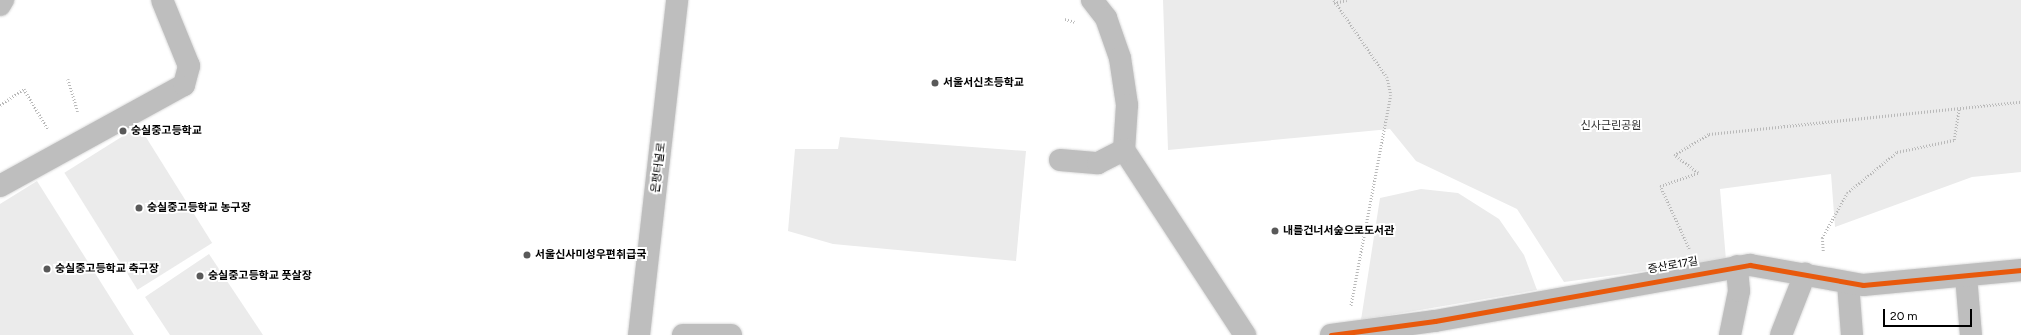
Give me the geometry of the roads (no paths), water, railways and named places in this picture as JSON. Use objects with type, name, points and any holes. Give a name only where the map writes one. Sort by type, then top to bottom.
[{"type":"street","points":[[0,5],[3,0]]},
{"type":"street","points":[[0,186],[26,170],[184,84],[189,66],[162,0]]},
{"type":"street","name":"은평터널로","points":[[639,335],[677,0]]},
{"type":"street","points":[[1092,0],[1106,18],[1120,58],[1127,105],[1124,150],[1245,335]]},
{"type":"street","points":[[1060,160],[1098,163],[1124,150]]},
{"type":"street","name":"증산로17길","points":[[1338,334],[1436,328],[1700,271],[1737,266],[1750,265],[1815,275],[1848,283],[1966,276],[2021,270]]},
{"type":"street","points":[[1730,335],[1739,291],[1737,266]]},
{"type":"street","points":[[1781,335],[1815,275]]},
{"type":"street","points":[[1966,276],[1971,335]]},
{"type":"street","points":[[1848,283],[1852,335]]},
{"type":"street","points":[[683,335],[731,335]]},
{"type":"place","name":"서울서신초등학교","points":[[935,83]]},
{"type":"place","name":"숭실중고등학교","points":[[123,131]]},
{"type":"place","name":"숭실중고등학교 농구장","points":[[139,208]]},
{"type":"place","name":"내를건너서숲으로도서관","points":[[1275,231]]},
{"type":"place","name":"서울신사미성우편취급국","points":[[527,255]]},
{"type":"place","name":"숭실중고등학교 축구장","points":[[47,269]]},
{"type":"place","name":"숭실중고등학교 풋살장","points":[[200,276]]},
{"type":"park label","name":"신사근린공원","points":[[1611,126]]}]
